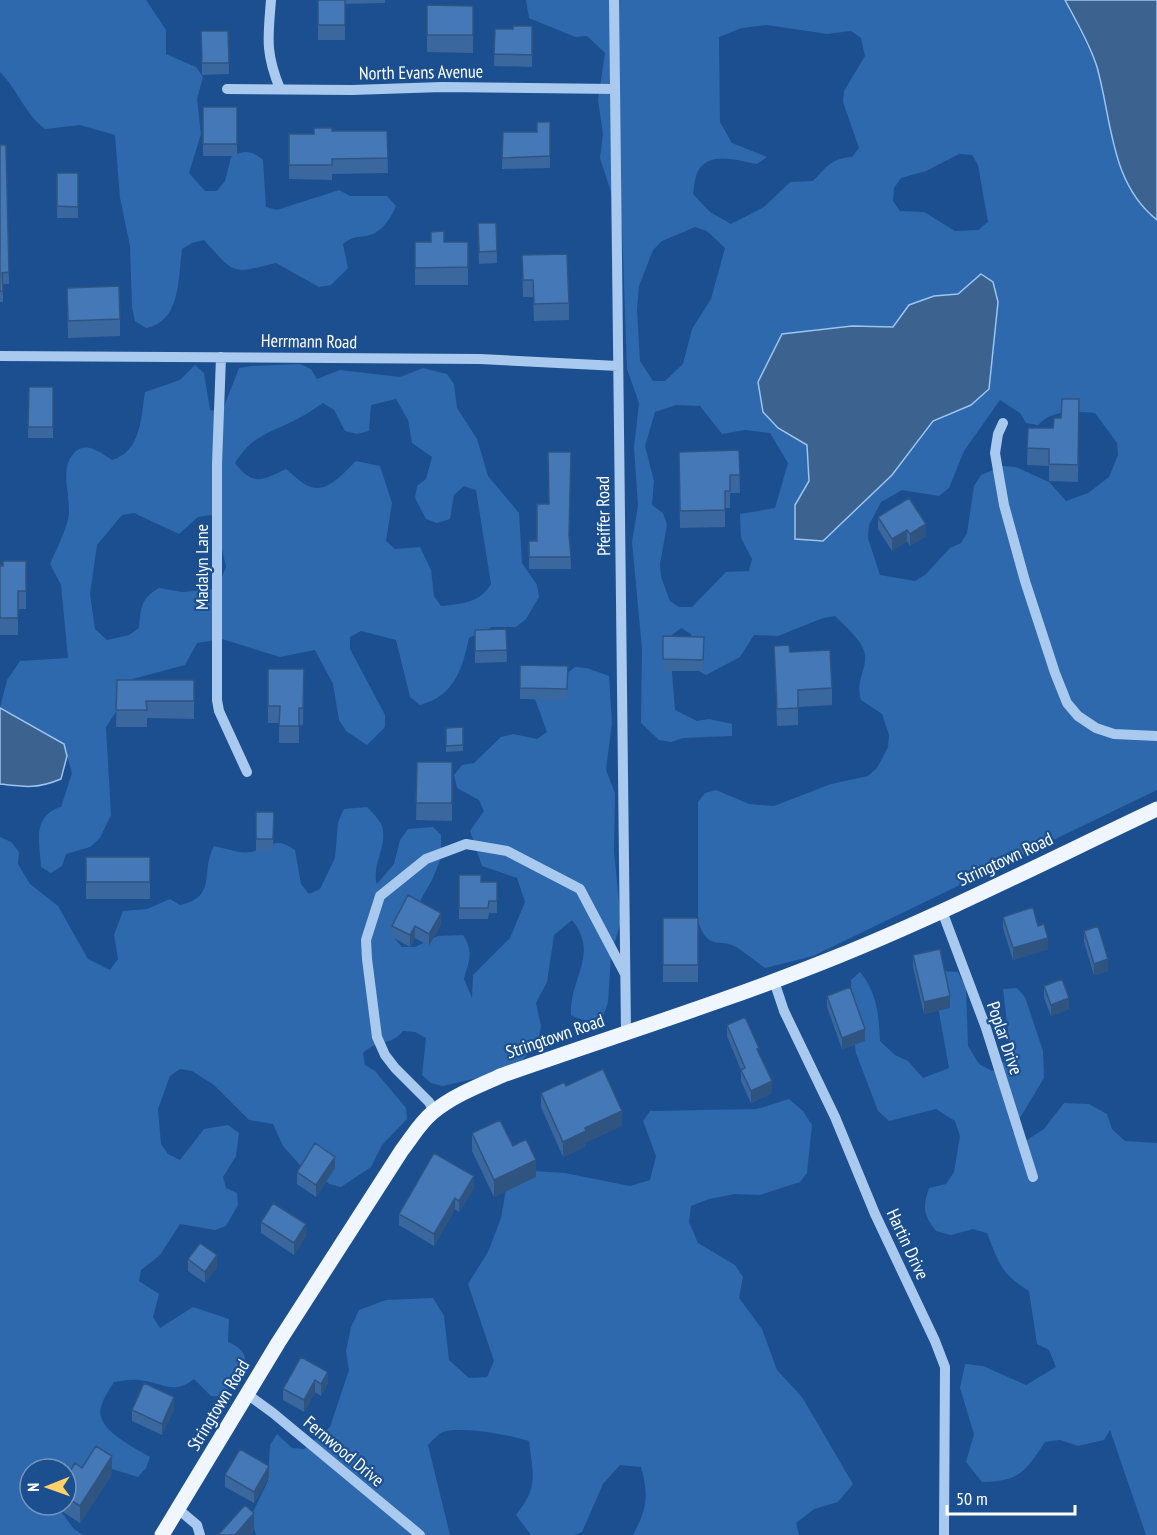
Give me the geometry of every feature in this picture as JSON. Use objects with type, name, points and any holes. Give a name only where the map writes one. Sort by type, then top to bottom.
[{"type":"main road","name":"Stringtown Road","points":[[162,1535],[247,1394],[402,1149],[434,1111],[503,1075],[774,981],[839,956],[1157,809]]},
{"type":"street","points":[[271,0],[268,53],[280,89]]},
{"type":"street","name":"Pfeiffer Road","points":[[614,0],[626,1032]]},
{"type":"street","name":"North Evans Avenue","points":[[227,89],[352,90],[442,87],[615,89]]},
{"type":"street","name":"Herrmann Road","points":[[0,356],[480,359],[618,366]]},
{"type":"street","name":"Madalyn Lane","points":[[221,357],[217,464],[217,700],[219,711],[247,772]]},
{"type":"street","points":[[1004,423],[998,434],[995,453],[1004,505],[1025,581],[1067,703],[1078,716],[1096,728],[1114,734],[1157,736]]},
{"type":"street","points":[[434,1111],[429,1102],[395,1068],[385,1055],[377,1037],[366,940],[380,896],[426,859],[465,844],[507,851],[580,889],[626,975]]},
{"type":"street","name":"Poplar Drive","points":[[942,910],[986,1029],[1033,1177]]},
{"type":"street","name":"Hartin Drive","points":[[774,981],[784,1011],[835,1117],[875,1214],[945,1367],[944,1535]]},
{"type":"street","name":"Fernwood Drive","points":[[247,1394],[420,1535]]},
{"type":"street","points":[[178,1509],[197,1525],[200,1535]]},
{"type":"shaded area","points":[[0,0],[146,0],[166,30],[166,54],[196,67],[203,77],[197,99],[201,134],[189,173],[205,191],[217,191],[225,181],[231,157],[247,152],[263,160],[266,207],[277,210],[339,190],[350,196],[387,196],[396,206],[392,214],[379,231],[367,236],[352,238],[343,244],[348,268],[331,285],[319,287],[276,263],[250,269],[235,269],[222,260],[204,240],[192,243],[182,249],[176,297],[172,308],[157,324],[146,328],[135,321],[132,308],[130,246],[120,198],[115,135],[80,125],[45,129],[32,116],[0,72]]},
{"type":"shaded area","points":[[526,0],[1065,0],[1097,66],[1114,148],[1149,214],[1157,220],[1157,790],[813,956],[765,968],[738,948],[711,941],[706,937],[698,922],[698,802],[705,793],[716,790],[749,804],[774,806],[831,784],[868,776],[877,768],[888,747],[889,735],[882,714],[861,700],[859,687],[865,660],[863,649],[853,634],[835,616],[823,618],[778,636],[754,635],[740,657],[706,675],[695,669],[691,634],[681,628],[671,636],[670,648],[675,710],[697,721],[709,719],[732,724],[732,736],[683,738],[671,742],[659,740],[641,723],[642,649],[632,542],[638,506],[634,447],[639,403],[627,369],[622,226],[600,158],[603,134],[598,100],[605,53],[587,36],[575,37],[529,18]],"holes":[[[767,25],[827,34],[851,31],[861,38],[865,56],[844,91],[843,102],[859,148],[852,157],[834,161],[813,181],[790,182],[764,207],[731,224],[710,212],[693,194],[698,171],[710,161],[725,158],[757,164],[767,157],[732,143],[720,122],[719,37],[742,28]],[[959,154],[972,155],[978,165],[988,222],[978,230],[955,231],[924,212],[900,211],[893,201],[894,188],[901,178],[926,171]],[[695,227],[707,231],[725,248],[711,299],[692,329],[683,364],[665,381],[653,381],[640,361],[637,310],[639,286],[653,250],[662,241]],[[981,274],[971,405],[933,421],[892,475],[823,541],[795,505],[809,481],[807,445],[809,330],[852,326],[893,327],[909,305],[934,296],[958,294]],[[1000,400],[1020,413],[1026,423],[1038,425],[1057,414],[1095,413],[1117,443],[1118,455],[1109,477],[1088,493],[1066,501],[1049,482],[1016,467],[1003,466],[981,475],[974,486],[967,533],[961,543],[950,548],[925,575],[915,581],[880,575],[868,538],[869,525],[881,502],[902,490],[939,496],[949,488],[964,451]],[[676,405],[700,406],[722,434],[745,430],[770,433],[788,463],[775,508],[740,514],[741,538],[752,559],[749,571],[726,572],[692,607],[679,607],[670,601],[661,577],[660,564],[667,525],[663,513],[652,505],[654,481],[645,446],[655,412]]]},
{"type":"shaded area","points":[[1065,0],[1157,0],[1157,220],[1130,188],[1121,169],[1097,67],[1087,41]]},
{"type":"shaded area","points":[[981,274],[993,282],[998,302],[989,389],[971,405],[933,421],[892,475],[823,541],[795,539],[795,505],[809,481],[807,445],[778,428],[763,412],[758,382],[782,334],[852,326],[893,327],[909,305],[934,296],[958,294]]},
{"type":"shaded area","points":[[300,364],[311,369],[317,379],[340,370],[400,377],[423,368],[447,374],[454,384],[457,408],[477,439],[488,476],[519,513],[522,563],[537,585],[539,597],[526,619],[516,627],[492,627],[469,638],[455,680],[441,695],[420,705],[410,697],[396,640],[361,631],[350,637],[350,649],[385,715],[385,727],[367,745],[346,731],[339,720],[333,684],[315,650],[280,657],[222,639],[197,643],[185,665],[125,681],[120,706],[106,727],[111,815],[100,838],[90,847],[66,854],[62,866],[51,873],[41,867],[39,831],[45,817],[51,811],[61,807],[72,773],[64,745],[0,708],[7,680],[20,661],[68,658],[61,585],[50,564],[68,520],[66,476],[70,459],[75,452],[84,448],[99,451],[112,460],[122,456],[129,450],[138,432],[145,392],[180,380],[195,365],[204,373],[210,410],[222,412],[239,368]],"holes":[[[396,399],[408,420],[412,443],[432,457],[426,479],[417,486],[415,498],[426,519],[437,523],[450,519],[454,495],[464,486],[476,490],[491,584],[476,599],[441,606],[434,596],[431,570],[420,547],[395,549],[386,541],[392,503],[380,466],[356,461],[327,486],[313,488],[286,469],[259,479],[247,476],[235,463],[256,440],[323,403],[334,410],[345,431],[357,434],[369,431],[371,405]],[[134,513],[179,534],[198,517],[211,515],[221,522],[221,545],[226,567],[217,589],[182,592],[159,588],[145,600],[139,628],[129,635],[107,640],[95,629],[90,594],[97,545],[122,515]]]},
{"type":"shaded area","points":[[575,667],[587,668],[609,676],[612,723],[606,770],[615,793],[614,852],[621,921],[611,955],[608,1002],[604,1014],[588,1020],[571,1015],[574,990],[583,956],[580,932],[572,920],[554,935],[547,982],[536,1003],[541,1026],[539,1038],[522,1061],[490,1075],[443,1086],[431,1083],[422,1075],[426,1038],[415,1032],[403,1031],[394,1039],[369,1048],[363,1053],[365,1065],[375,1071],[406,1108],[407,1119],[382,1145],[371,1167],[341,1187],[329,1184],[320,1174],[308,1174],[283,1146],[273,1124],[249,1120],[214,1085],[192,1071],[180,1069],[170,1076],[158,1109],[161,1144],[168,1154],[180,1160],[204,1129],[228,1125],[239,1133],[236,1156],[223,1177],[226,1188],[237,1193],[238,1205],[226,1226],[215,1230],[180,1224],[160,1255],[141,1270],[139,1281],[159,1294],[153,1317],[160,1328],[193,1307],[229,1319],[228,1342],[244,1354],[244,1368],[223,1397],[211,1396],[194,1379],[180,1387],[167,1387],[139,1380],[114,1382],[103,1400],[100,1415],[109,1430],[117,1437],[150,1457],[146,1468],[138,1477],[92,1463],[78,1474],[78,1457],[18,1457],[18,1517],[65,1517],[74,1529],[83,1535],[0,1535],[0,837],[11,842],[19,852],[18,864],[30,884],[58,906],[88,959],[110,970],[118,959],[114,935],[123,911],[147,909],[170,899],[180,905],[199,896],[204,890],[214,846],[247,852],[277,843],[288,846],[295,850],[301,884],[309,894],[320,889],[335,858],[338,822],[344,809],[367,807],[382,826],[383,841],[376,869],[377,884],[394,864],[400,840],[408,829],[433,827],[441,835],[441,858],[420,901],[409,907],[394,938],[402,947],[415,947],[438,936],[463,935],[469,952],[469,962],[464,979],[472,998],[473,975],[510,938],[525,902],[517,878],[482,866],[470,831],[484,811],[479,800],[457,788],[454,775],[462,765],[474,763],[501,737],[513,734],[537,739],[547,732],[535,699]]},
{"type":"shaded area","points":[[0,708],[64,744],[67,756],[61,779],[31,786],[0,784]]},
{"type":"shaded area","points":[[943,971],[958,972],[966,988],[968,1046],[979,1064],[992,1071],[1011,1056],[1003,989],[1017,988],[1025,997],[1043,1051],[1044,1078],[1012,1131],[1024,1142],[1044,1129],[1064,1103],[1089,1104],[1107,1114],[1112,1129],[1125,1141],[1157,1143],[1157,1535],[1146,1535],[1110,1430],[1104,1440],[1078,1446],[1060,1440],[1045,1442],[1026,1468],[1005,1480],[982,1482],[966,1462],[974,1434],[960,1388],[965,1364],[983,1366],[1026,1385],[1056,1367],[1049,1350],[1037,1344],[1029,1291],[1006,1273],[987,1233],[973,1229],[951,1235],[936,1231],[927,1216],[925,1201],[929,1188],[946,1184],[954,1172],[960,1136],[955,1121],[936,1109],[889,1121],[878,1111],[856,1053],[852,1022],[851,980],[860,972],[874,996],[880,1041],[895,1055],[908,1061],[923,1078],[949,1068],[935,990]]},
{"type":"shaded area","points":[[789,1099],[803,1111],[812,1125],[807,1173],[800,1182],[760,1195],[735,1194],[709,1199],[691,1206],[689,1222],[698,1243],[735,1265],[743,1277],[739,1298],[762,1329],[777,1370],[802,1397],[853,1484],[838,1502],[814,1509],[796,1523],[799,1535],[633,1535],[644,1510],[646,1494],[644,1477],[641,1467],[620,1465],[603,1484],[582,1532],[575,1535],[531,1535],[516,1515],[528,1496],[533,1480],[529,1441],[498,1434],[451,1430],[443,1432],[428,1445],[450,1535],[256,1535],[251,1516],[268,1481],[270,1445],[277,1434],[292,1448],[304,1449],[330,1427],[349,1370],[346,1351],[351,1327],[359,1310],[386,1300],[433,1298],[444,1316],[449,1360],[469,1378],[487,1377],[494,1361],[468,1284],[488,1252],[501,1218],[508,1178],[517,1170],[565,1173],[630,1186],[650,1180],[656,1156],[643,1121],[650,1111],[757,1109]]},
{"type":"building","points":[[318,0],[345,0],[345,25],[318,25]]},
{"type":"building","points":[[427,5],[473,6],[473,35],[427,35]]},
{"type":"building","points":[[513,26],[532,26],[532,55],[494,54],[495,29],[513,29]]},
{"type":"building","points":[[201,31],[228,31],[229,63],[202,63]]},
{"type":"building","points":[[203,107],[237,107],[237,144],[203,144]]},
{"type":"building","points":[[537,122],[550,122],[550,156],[502,158],[503,132],[537,132]]},
{"type":"building","points":[[314,128],[332,128],[332,131],[387,131],[388,158],[332,159],[332,165],[289,165],[289,134],[314,134]]},
{"type":"building","points":[[0,145],[6,145],[9,272],[2,273],[3,291],[0,291]]},
{"type":"building","points":[[57,173],[78,173],[78,207],[57,206]]},
{"type":"building","points":[[478,223],[496,223],[497,251],[479,252]]},
{"type":"building","points":[[444,231],[444,242],[468,242],[468,267],[415,268],[415,242],[431,242],[431,232]]},
{"type":"building","points":[[567,254],[569,303],[534,304],[533,280],[523,280],[522,255]]},
{"type":"building","points":[[119,286],[120,319],[68,321],[67,288]]},
{"type":"building","points":[[29,387],[53,387],[53,427],[28,427]]},
{"type":"building","points":[[1062,399],[1079,399],[1078,465],[1049,464],[1049,449],[1027,448],[1028,428],[1053,428],[1054,418],[1061,418]]},
{"type":"building","points":[[739,450],[740,475],[730,475],[730,491],[725,491],[725,510],[680,511],[679,452]]},
{"type":"building","points":[[548,452],[571,452],[569,535],[571,557],[529,557],[529,541],[537,541],[537,504],[549,504]]},
{"type":"building","points":[[909,498],[926,524],[910,534],[907,530],[892,539],[878,517]]},
{"type":"building","points":[[3,561],[26,561],[26,591],[18,591],[18,618],[0,618],[0,566],[3,566]]},
{"type":"building","points":[[506,629],[507,650],[475,651],[475,630]]},
{"type":"building","points":[[663,636],[704,637],[703,660],[663,659]]},
{"type":"building","points":[[789,645],[790,652],[830,650],[832,688],[798,690],[798,708],[777,709],[774,646]]},
{"type":"building","points":[[520,665],[568,666],[567,689],[520,688]]},
{"type":"building","points":[[268,669],[304,669],[303,708],[299,708],[299,726],[279,726],[280,706],[268,706]]},
{"type":"building","points":[[117,680],[194,680],[194,701],[146,701],[147,710],[116,710]]},
{"type":"building","points":[[463,727],[463,745],[446,746],[446,728]]},
{"type":"building","points":[[417,762],[452,762],[452,803],[416,803]]},
{"type":"building","points":[[256,812],[274,812],[273,839],[256,839]]},
{"type":"building","points":[[86,857],[150,857],[150,882],[86,882]]},
{"type":"building","points":[[459,875],[481,875],[481,882],[497,882],[497,901],[489,901],[488,908],[459,908]]},
{"type":"building","points":[[408,895],[441,913],[429,934],[415,926],[410,935],[392,926]]},
{"type":"building","points":[[1033,907],[1038,926],[1044,924],[1048,938],[1013,948],[1003,917]]},
{"type":"building","points":[[663,918],[698,918],[698,965],[663,965]]},
{"type":"building","points":[[1098,926],[1108,959],[1094,964],[1084,931]]},
{"type":"building","points":[[940,949],[950,996],[924,1002],[913,955]]},
{"type":"building","points":[[1062,979],[1069,998],[1051,1005],[1044,986]]},
{"type":"building","points":[[850,987],[865,1029],[842,1038],[827,996]]},
{"type":"building","points":[[745,1017],[772,1081],[751,1091],[741,1070],[745,1068],[727,1025]]},
{"type":"building","points":[[603,1069],[622,1111],[585,1128],[586,1131],[563,1142],[541,1093],[564,1082],[566,1086]]},
{"type":"building","points":[[500,1120],[513,1146],[526,1139],[536,1160],[494,1180],[472,1133]]},
{"type":"building","points":[[315,1143],[335,1157],[316,1185],[297,1172]]},
{"type":"building","points":[[434,1153],[474,1176],[459,1201],[455,1198],[434,1234],[399,1214]]},
{"type":"building","points":[[273,1203],[306,1224],[294,1243],[261,1222]]},
{"type":"building","points":[[200,1243],[217,1255],[205,1272],[188,1259]]},
{"type":"building","points":[[301,1357],[328,1372],[321,1384],[315,1380],[304,1400],[283,1389]]},
{"type":"building","points":[[144,1383],[174,1397],[162,1424],[132,1410]]},
{"type":"building","points":[[96,1446],[112,1456],[80,1506],[78,1505],[78,1465],[82,1468]]},
{"type":"building","points":[[240,1449],[269,1466],[254,1492],[225,1475]]},
{"type":"building","points":[[245,1505],[254,1513],[235,1535],[218,1535]]}]
